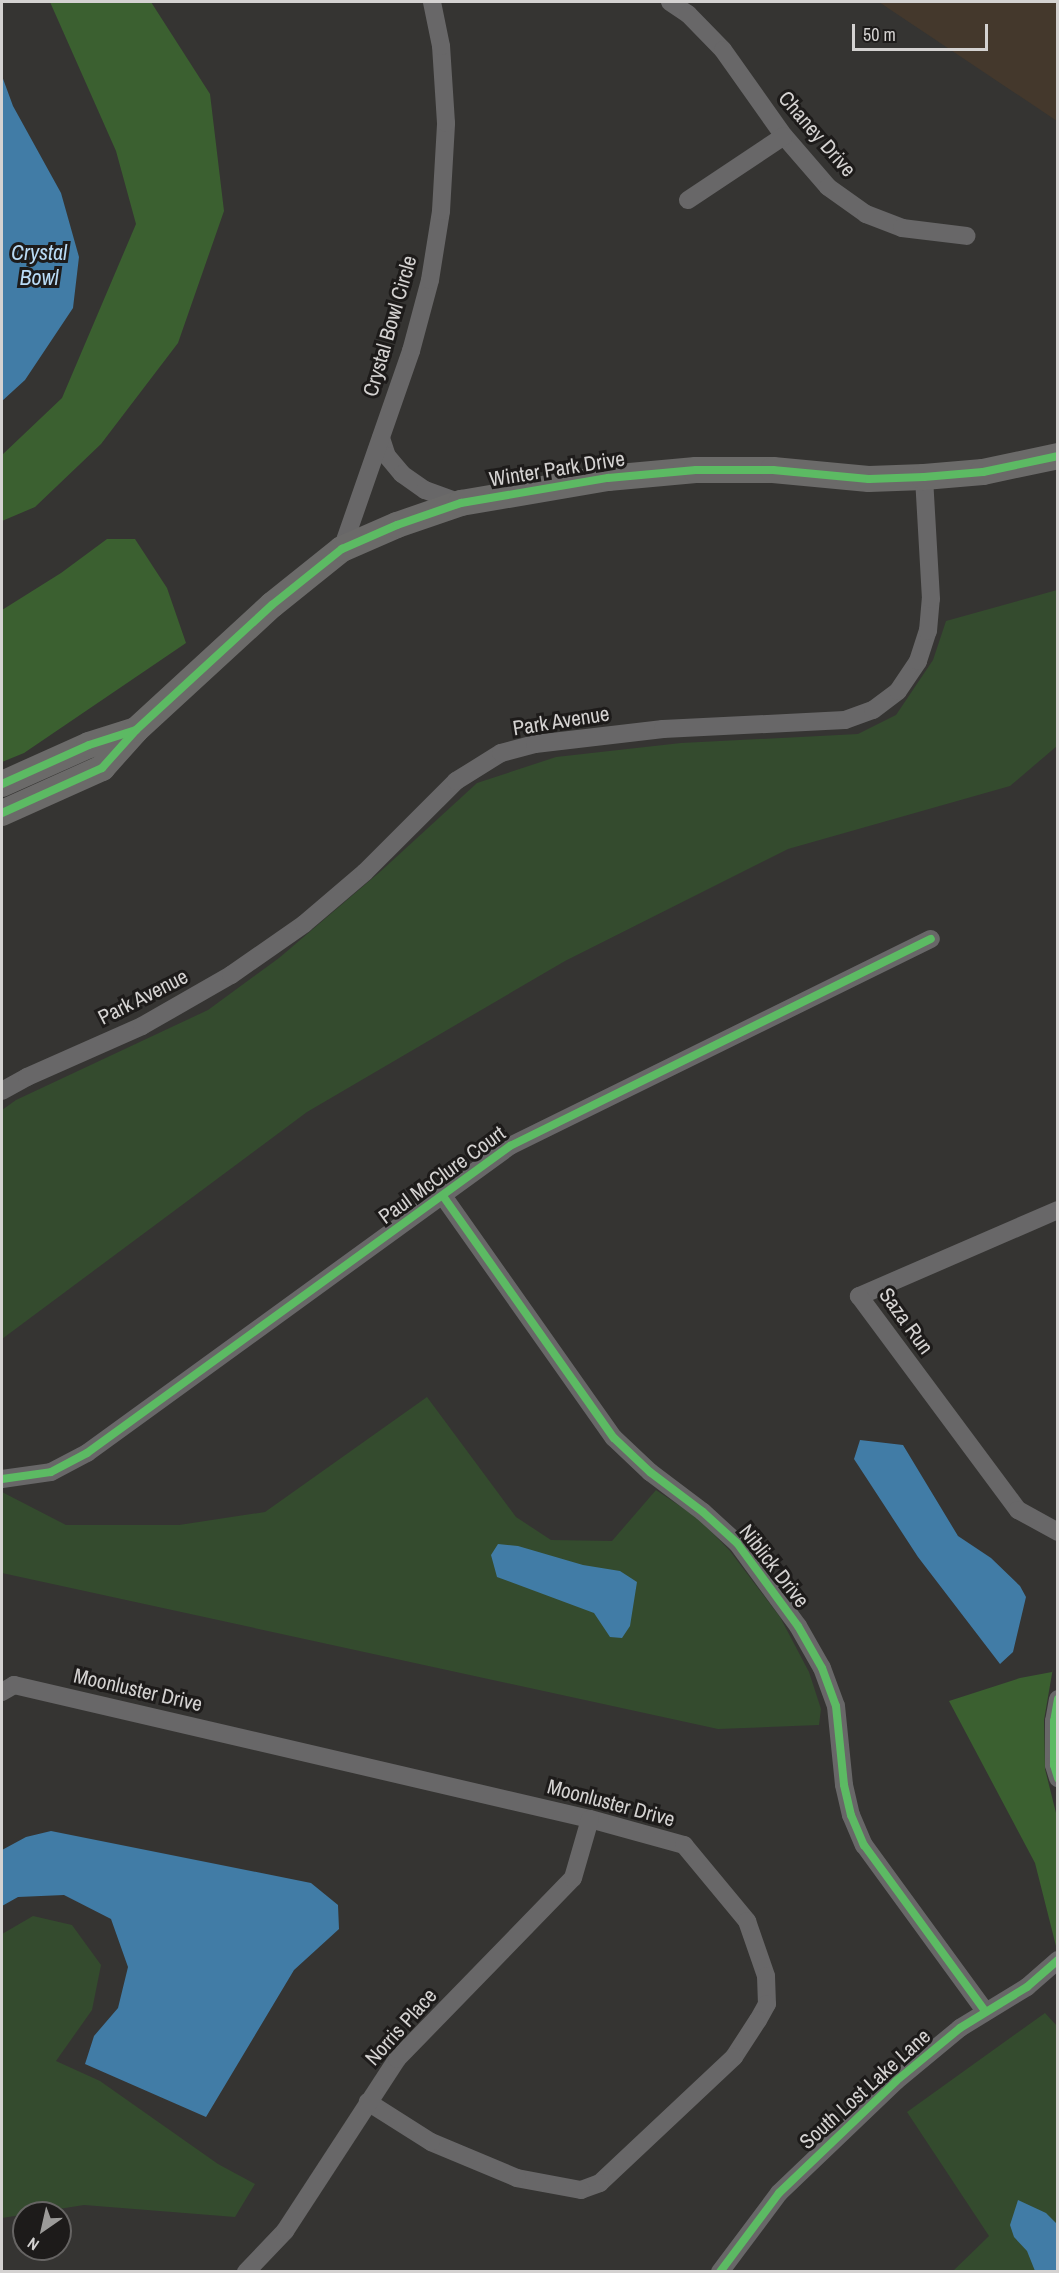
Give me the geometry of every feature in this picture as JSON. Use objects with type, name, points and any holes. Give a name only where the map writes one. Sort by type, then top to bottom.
[{"type":"street","name":"Crystal Bowl Circle","points":[[342,549],[411,351],[430,280],[441,211],[446,123],[441,46],[432,2]]},
{"type":"street","name":"Chaney Drive","points":[[670,2],[688,14],[723,50],[784,136],[828,188],[866,214],[902,228],[967,236]]},
{"type":"street","points":[[688,200],[784,136]]},
{"type":"street","points":[[381,438],[387,456],[402,474],[425,490],[461,503]]},
{"type":"street","name":"Winter Park Drive","points":[[2,813],[102,768],[136,730],[272,605],[342,549],[397,525],[461,503],[608,478],[696,471],[773,470],[869,479],[924,477],[983,472],[1058,456]]},
{"type":"street","name":"Park Avenue","points":[[2,1091],[27,1077],[142,1026],[231,975],[304,924],[365,872],[456,781],[501,753],[535,744],[663,729],[845,720],[873,710],[897,691],[918,661],[928,631],[931,599],[924,477]]},
{"type":"street","name":"Winter Park Drive","points":[[2,784],[88,745],[136,730]]},
{"type":"street","name":"Paul McClure Court","points":[[2,1479],[51,1472],[87,1453],[510,1146],[931,939]]},
{"type":"street","name":"Niblick Drive","points":[[444,1196],[614,1438],[650,1472],[703,1512],[737,1543],[798,1626],[822,1668],[836,1706],[844,1785],[851,1815],[864,1845],[985,2011]]},
{"type":"street","name":"Saza Run","points":[[1058,1210],[859,1296],[1018,1510],[1058,1532]]},
{"type":"street","name":"Moonluster Drive","points":[[2,1692],[14,1685],[590,1819],[684,1845],[747,1921],[766,1976],[767,2004],[734,2057],[600,2183],[581,2190],[517,2178],[431,2142],[368,2102]]},
{"type":"street","points":[[1058,1699],[1054,1721],[1054,1765],[1058,1778]]},
{"type":"street","name":"Norris Place","points":[[246,2271],[285,2231],[397,2059],[573,1878],[590,1819]]},
{"type":"street","name":"South Lost Lake Lane","points":[[720,2271],[779,2193],[896,2080],[960,2028],[1027,1987],[1058,1960]]},
{"type":"shaded area","points":[[879,2],[1057,2],[1057,121]]},
{"type":"green space","points":[[50,2],[151,2],[210,94],[224,211],[178,343],[101,444],[35,507],[2,521],[2,455],[62,398],[136,224],[116,151]]},
{"type":"green space","points":[[107,539],[135,539],[167,588],[186,643],[24,753],[2,762],[2,610],[61,573]]},
{"type":"green space","points":[[1057,590],[1057,746],[1010,786],[788,849],[565,961],[307,1112],[2,1339],[2,1110],[16,1100],[208,1010],[279,958],[381,871],[477,783],[556,757],[681,743],[858,734],[896,715],[933,660],[946,621]]},
{"type":"green space","points":[[427,1397],[516,1517],[551,1540],[612,1541],[656,1490],[698,1518],[730,1551],[780,1617],[809,1672],[821,1709],[819,1725],[718,1729],[2,1573],[2,1492],[66,1525],[179,1525],[265,1512]]},
{"type":"green space","points":[[1053,1668],[1044,1720],[1045,1769],[1058,1821],[1056,1946],[1035,1863],[949,1701],[1020,1678],[1052,1672]]},
{"type":"green space","points":[[33,1916],[72,1925],[101,1965],[92,2010],[56,2061],[100,2081],[218,2164],[255,2184],[235,2217],[84,2205],[72,2207],[72,2201],[12,2201],[12,2216],[2,2218],[2,1934]]},
{"type":"green space","points":[[1045,2013],[1058,2027],[1057,2271],[953,2271],[989,2236],[907,2112]]},
{"type":"water","name":"Crystal Bowl","points":[[2,76],[13,106],[61,193],[79,257],[73,308],[25,380],[2,401]]},
{"type":"water","points":[[860,1440],[903,1445],[958,1536],[991,1558],[1020,1586],[1026,1597],[1013,1652],[1000,1664],[918,1557],[854,1459]]},
{"type":"water","points":[[498,1544],[518,1546],[583,1565],[620,1571],[637,1582],[630,1626],[622,1638],[610,1637],[594,1613],[497,1577],[491,1555]]},
{"type":"water","points":[[51,1831],[311,1883],[338,1905],[339,1929],[294,1970],[206,2117],[85,2064],[94,2036],[118,2008],[128,1967],[111,1919],[64,1895],[18,1897],[2,1906],[2,1850],[26,1837]]},
{"type":"water","points":[[1018,2200],[1046,2213],[1057,2224],[1057,2271],[1035,2271],[1027,2251],[1014,2237],[1010,2225]]},
{"type":"cycle path","points":[[2,813],[102,768],[136,730],[272,605],[342,549],[397,525],[461,503],[608,478],[696,470],[773,470],[869,479],[924,477],[983,472],[1058,456]]},
{"type":"cycle path","points":[[2,784],[89,745],[136,730]]},
{"type":"cycle path","points":[[2,1479],[51,1472],[87,1453],[510,1146],[931,939]]},
{"type":"cycle path","points":[[443,1196],[614,1438],[650,1472],[703,1512],[737,1543],[798,1626],[822,1668],[836,1706],[844,1785],[851,1815],[864,1845],[985,2011]]},
{"type":"cycle path","points":[[1058,1699],[1054,1721],[1054,1765],[1058,1778]]},
{"type":"cycle path","points":[[720,2272],[779,2193],[896,2081],[960,2028],[1027,1987],[1058,1960]]}]
